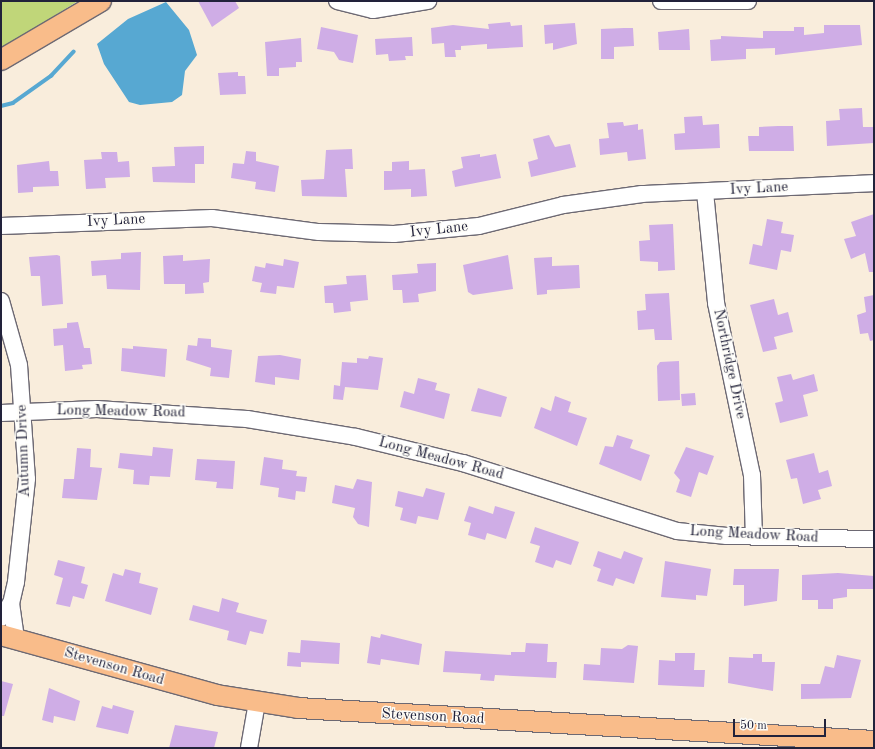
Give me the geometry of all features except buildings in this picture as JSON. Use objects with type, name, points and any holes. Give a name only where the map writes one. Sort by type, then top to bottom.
[{"type":"main road","points":[[1,60],[101,1]]},
{"type":"main road","name":"Stevenson Road","points":[[9,637],[168,683],[257,702],[356,713],[874,741]]},
{"type":"street","points":[[337,1],[373,10],[428,1]]},
{"type":"street","points":[[661,1],[748,1]]},
{"type":"street","name":"Ivy Lane","points":[[1,226],[212,218],[319,232],[394,234],[479,226],[602,199],[705,192],[874,184]]},
{"type":"street","name":"Northridge Drive","points":[[705,192],[716,303],[752,475],[754,537]]},
{"type":"street","name":"Autumn Drive","points":[[1,301],[16,345],[24,412],[26,509],[11,603],[9,637]]},
{"type":"street","name":"Long Meadow Road","points":[[1,413],[97,409],[192,414],[327,432],[463,463],[677,531],[754,537],[874,539]]},
{"type":"street","name":"Autumn Drive","points":[[1,618],[11,603]]},
{"type":"street","points":[[249,748],[257,702]]},
{"type":"green space","points":[[1,1],[78,1],[1,49]]},
{"type":"water","points":[[166,2],[189,30],[197,55],[185,71],[182,95],[172,102],[140,105],[129,102],[104,64],[97,44],[128,19]]},
{"type":"waterway","points":[[1,106],[13,103],[51,76],[73,52]]}]
